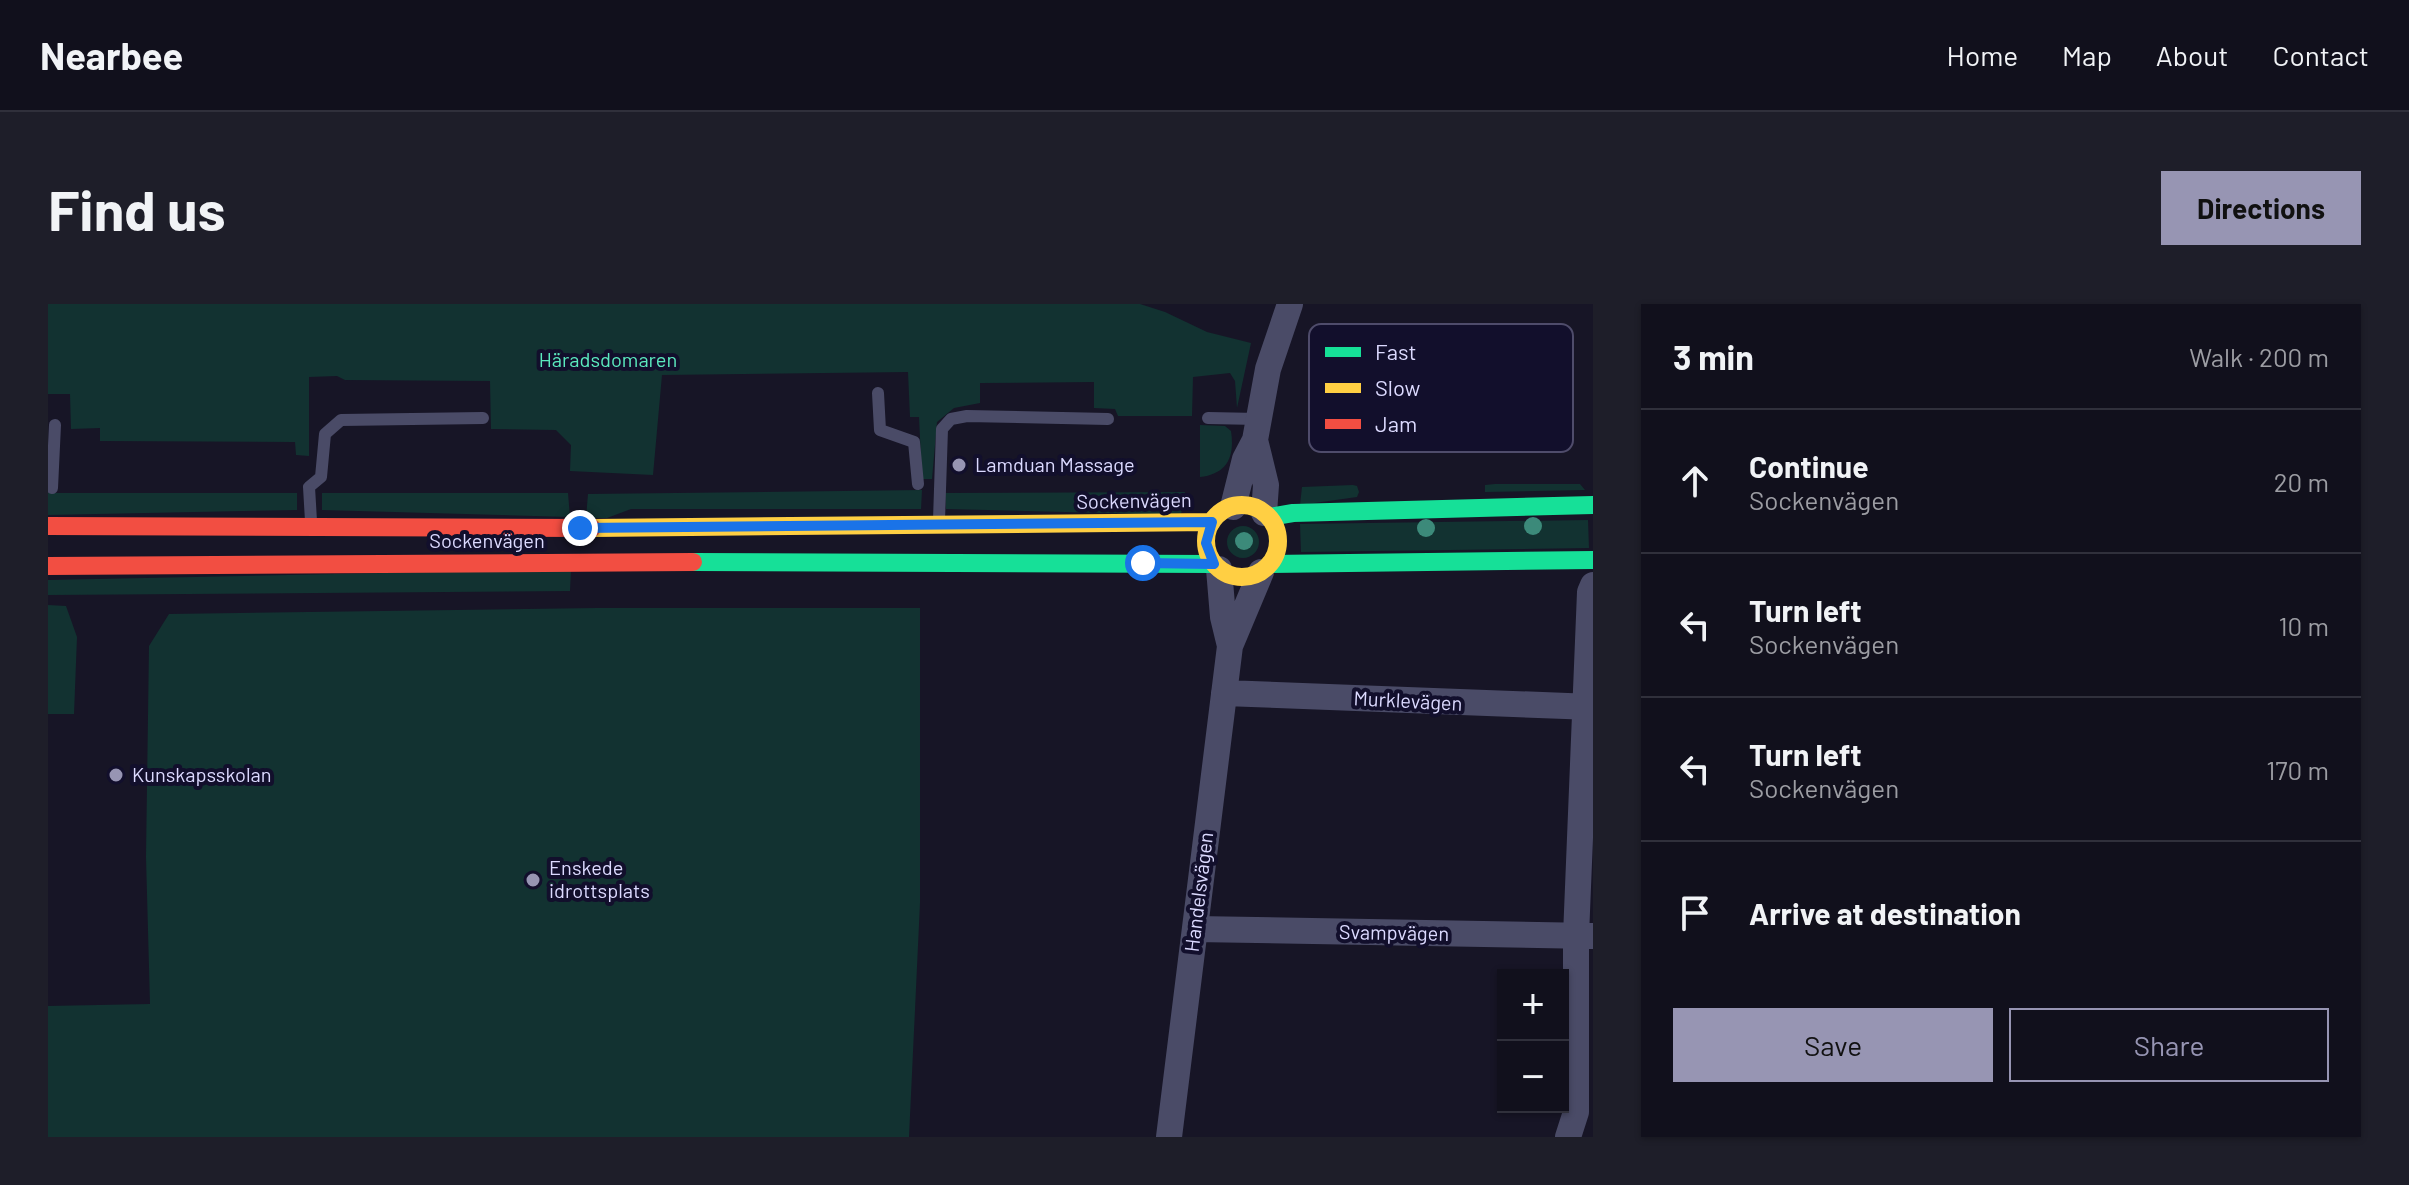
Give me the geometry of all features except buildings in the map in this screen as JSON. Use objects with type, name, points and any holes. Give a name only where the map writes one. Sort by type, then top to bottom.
[{"type":"street","points":[[1222,514],[1256,429],[1268,369],[1290,304]]},
{"type":"street","points":[[1256,429],[1266,485],[1267,515],[1278,535],[1275,555],[1266,568]]},
{"type":"street","name":"Sockenvägen","points":[[48,526],[580,528],[939,524],[1222,514],[1244,505],[1267,515],[1593,505]]},
{"type":"street","name":"Sockenvägen","points":[[1222,514],[1206,543],[1217,566],[1232,576],[1247,577],[1266,568],[1593,560]]},
{"type":"street","name":"Sockenvägen","points":[[48,566],[580,562],[1217,566]]},
{"type":"street","name":"Handelsvägen","points":[[1217,566],[1230,646]]},
{"type":"street","name":"Handelsvägen","points":[[1169,1137],[1230,646],[1266,568]]},
{"type":"street","points":[[1568,1137],[1576,1112],[1584,936],[1590,592],[1593,585]]},
{"type":"street","name":"Murklevägen","points":[[1224,693],[1589,707]]},
{"type":"street","name":"Svampvägen","points":[[1195,929],[1584,936]]},
{"type":"lane","points":[[878,393],[880,430],[914,442],[918,484]]},
{"type":"lane","points":[[939,524],[942,429],[951,419],[967,416],[1108,419]]},
{"type":"lane","points":[[312,525],[309,487],[321,477],[325,434],[341,420],[483,418]]},
{"type":"lane","points":[[1208,418],[1256,429]]},
{"type":"lane","points":[[52,488],[55,425]]},
{"type":"green space","name":"Häradsdomaren","points":[[48,304],[1140,304],[1207,332],[1251,343],[1237,408],[1235,381],[1230,373],[1193,377],[1192,416],[1118,416],[1115,409],[1094,408],[1094,382],[980,383],[980,403],[954,408],[937,422],[932,479],[922,479],[919,417],[910,417],[908,372],[662,375],[653,475],[570,471],[571,445],[556,430],[491,429],[490,381],[309,377],[309,456],[296,455],[295,442],[100,441],[100,428],[71,429],[70,394],[48,394]]},
{"type":"green space","points":[[1200,425],[1225,426],[1231,431],[1232,449],[1223,468],[1200,477]]},
{"type":"green space","points":[[1580,484],[1585,490],[1485,492],[1485,485]]},
{"type":"green space","points":[[1353,485],[1359,492],[1357,497],[1300,505],[1302,487]]},
{"type":"green space","points":[[922,490],[921,509],[631,509],[607,518],[586,518],[588,494]]},
{"type":"green space","points":[[1185,492],[1181,515],[946,509],[945,493]]},
{"type":"green space","points":[[48,493],[297,493],[297,510],[48,515]]},
{"type":"green space","points":[[322,493],[568,493],[570,517],[322,510]]},
{"type":"green space","points":[[1588,520],[1589,548],[1301,552],[1300,524]]},
{"type":"green space","points":[[1243,526],[1255,530],[1259,542],[1255,554],[1243,558],[1231,554],[1227,542],[1231,530]]},
{"type":"green space","points":[[571,569],[570,591],[48,595],[48,580]]},
{"type":"green space","points":[[48,605],[66,606],[77,637],[74,714],[48,714]]},
{"type":"green space","name":"Enskede idrottsplats","points":[[597,608],[920,608],[920,903],[909,1137],[48,1137],[48,1006],[150,1004],[146,857],[149,646],[169,614]]},
{"type":"traffic: fast","points":[[1269,517],[1293,513],[1593,505]]},
{"type":"traffic: fast","points":[[1270,564],[1593,560]]},
{"type":"traffic: fast","points":[[693,562],[1214,564]]},
{"type":"traffic: slow","points":[[1242,505],[1262,511],[1272,521],[1278,541],[1272,561],[1262,571],[1242,577],[1222,571],[1212,561],[1206,541],[1212,521],[1222,511],[1242,505]]},
{"type":"traffic: slow","points":[[592,528],[1212,522]]},
{"type":"traffic: jam","points":[[48,526],[592,528]]},
{"type":"traffic: jam","points":[[48,566],[693,562]]},
{"type":"place","name":"Lamduan Massage","points":[[959,465]]},
{"type":"place","name":"Kunskapsskolan","points":[[116,775]]},
{"type":"place","name":"Enskede idrottsplats","points":[[533,880]]},
{"type":"route","points":[[580,528],[1212,522],[1206,543],[1214,564],[1143,563]]}]
